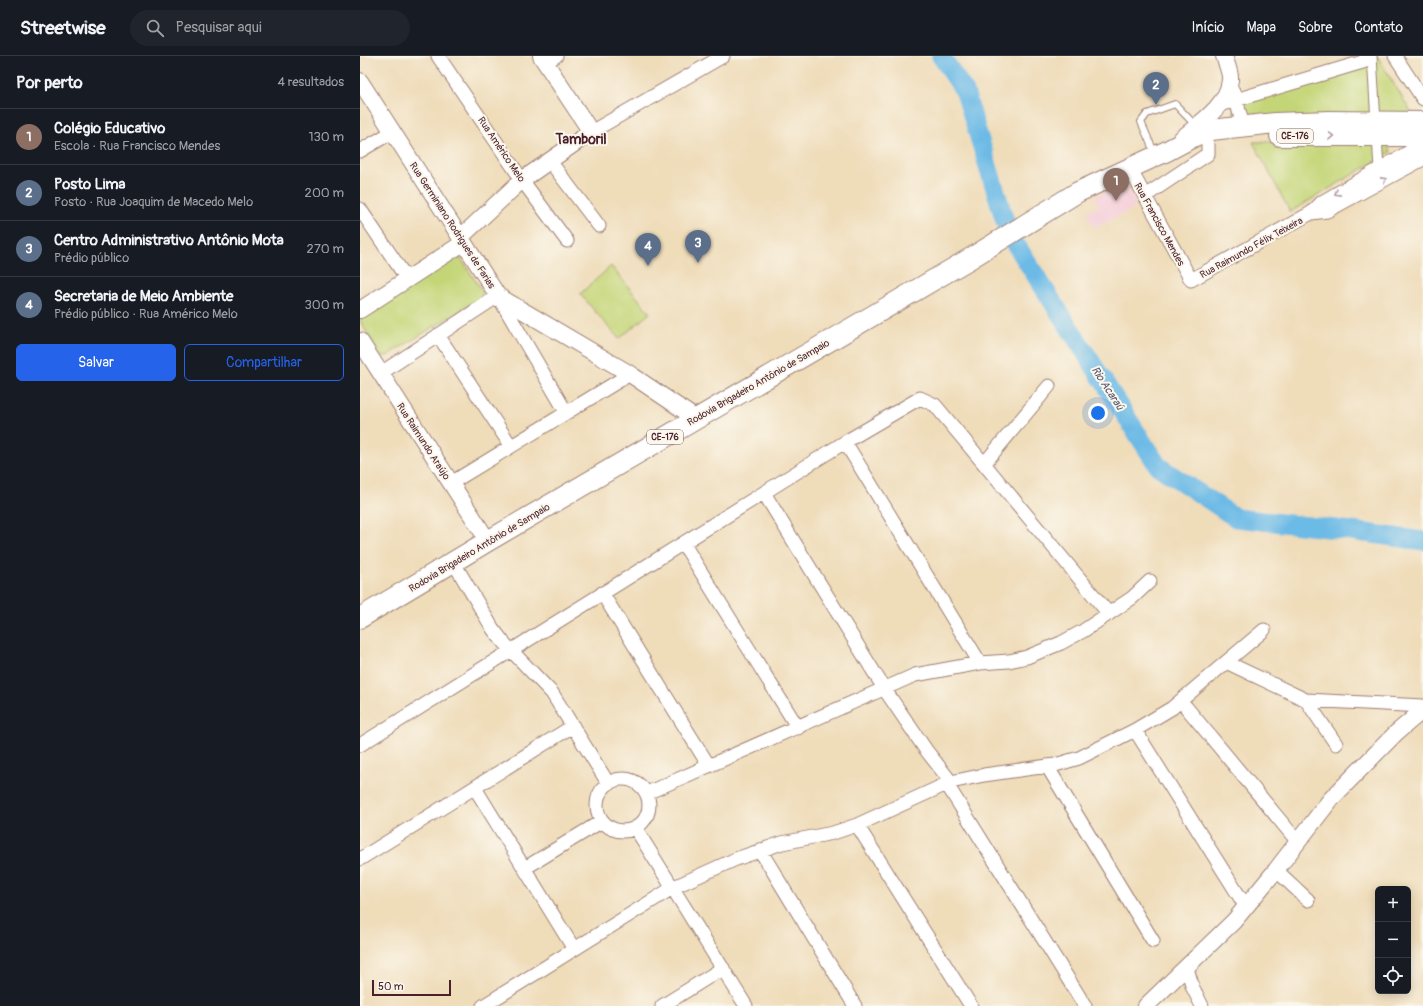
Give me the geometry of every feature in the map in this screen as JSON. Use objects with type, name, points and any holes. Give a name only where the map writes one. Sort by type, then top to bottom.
[{"type":"main road","name":"CE-176","points":[[1129,168],[1195,136],[1211,130],[1243,126],[1328,121],[1421,136]]},
{"type":"main road","name":"CE-176","points":[[1162,153],[1224,142],[1376,128]]},
{"type":"main road","name":"Rodovia Brigadeiro Antônio de Sampaio","points":[[360,618],[695,418],[971,258],[1078,192],[1129,168]]},
{"type":"street","name":"Rua Américo Melo","points":[[438,56],[522,180],[567,241]]},
{"type":"street","points":[[360,310],[408,279],[462,240],[522,180],[549,160],[591,132],[723,56]]},
{"type":"street","points":[[1224,56],[1243,126]]},
{"type":"street","points":[[1219,105],[1366,61],[1366,56]]},
{"type":"street","points":[[1372,56],[1379,170]]},
{"type":"street","points":[[1395,56],[1423,99]]},
{"type":"street","points":[[547,58],[591,132]]},
{"type":"street","points":[[1162,153],[1196,126],[1219,105],[1228,93],[1230,78]]},
{"type":"street","name":"Rua Germiniano Rodrigues de Farias","points":[[360,81],[498,296],[630,374],[695,418]]},
{"type":"street","points":[[360,151],[392,132]]},
{"type":"street","name":"Rua Raimundo Félix Teixeira","points":[[1357,188],[1421,136]]},
{"type":"street","name":"Rua Raimundo Félix Teixeira","points":[[1191,280],[1311,213],[1327,211],[1421,136]]},
{"type":"street","points":[[1145,196],[1208,154],[1208,145]]},
{"type":"street","points":[[549,160],[598,226]]},
{"type":"street","name":"Rua Francisco Mendes","points":[[1129,168],[1191,280]]},
{"type":"street","points":[[360,209],[408,279]]},
{"type":"street","points":[[380,373],[498,296],[566,412]]},
{"type":"street","points":[[438,335],[511,446]]},
{"type":"street","name":"Rua Raimundo Araújo","points":[[360,341],[488,541]]},
{"type":"street","points":[[451,483],[630,374]]},
{"type":"street","points":[[984,464],[1049,386]]},
{"type":"street","points":[[360,745],[916,399],[924,399],[935,404],[1109,614]]},
{"type":"street","points":[[846,442],[980,663]]},
{"type":"street","points":[[764,493],[885,690],[948,783],[1085,1006]]},
{"type":"street","points":[[683,543],[798,728]]},
{"type":"street","points":[[454,563],[493,629],[552,693],[608,783]]},
{"type":"street","points":[[647,793],[885,690],[915,675],[980,663],[1009,661],[1027,657],[1061,643],[1109,614],[1132,598],[1150,581]]},
{"type":"street","points":[[602,593],[709,766]]},
{"type":"street","points":[[483,1006],[674,887],[707,871],[782,843],[833,833],[857,825],[948,783],[984,775],[1047,766],[1079,758],[1135,730],[1181,701],[1264,630]]},
{"type":"street","points":[[1226,662],[1306,700],[1423,706]]},
{"type":"street","points":[[1306,700],[1336,744]]},
{"type":"street","points":[[1181,701],[1298,842]]},
{"type":"street","points":[[1146,1006],[1187,968],[1246,907],[1331,799],[1391,738],[1423,710]]},
{"type":"street","points":[[360,859],[573,726]]},
{"type":"street","points":[[1135,730],[1246,907]]},
{"type":"street","points":[[1047,766],[1153,941]]},
{"type":"street","points":[[616,779],[634,781],[647,793],[650,801],[647,817],[636,829],[622,832],[614,830],[602,821],[598,813],[598,801],[602,789],[608,783],[616,779]]},
{"type":"street","points":[[474,788],[574,949]]},
{"type":"street","points":[[525,868],[602,821]]},
{"type":"street","points":[[857,825],[971,1006]]},
{"type":"street","points":[[636,829],[674,887],[746,1006]]},
{"type":"street","points":[[760,850],[855,1006]]},
{"type":"street","points":[[1276,870],[1308,900]]},
{"type":"street","points":[[662,1006],[723,968]]},
{"type":"street","points":[[1187,968],[1192,988],[1202,1006]]},
{"type":"lane","points":[[1162,153],[1141,122],[1147,114],[1175,104],[1196,126]]},
{"type":"shaded area","points":[[1124,181],[1137,206],[1095,228],[1086,213],[1099,206],[1094,197]]},
{"type":"green space","points":[[1359,56],[1377,56],[1414,117],[1236,120],[1233,105],[1351,66]]},
{"type":"green space","points":[[1386,140],[1391,152],[1290,212],[1253,142]]},
{"type":"green space","points":[[456,258],[461,259],[483,292],[480,298],[387,356],[381,356],[360,321],[362,315]]},
{"type":"green space","points":[[611,266],[650,313],[619,339],[580,294]]},
{"type":"waterway","name":"Rio Acaraú","points":[[941,56],[965,92],[1009,234],[1158,466],[1236,518],[1344,530],[1423,541]]},
{"type":"place","name":"Posto Lima","points":[[1156,105]]},
{"type":"place","name":"Colégio Educativo","points":[[1116,201]]},
{"type":"place","name":"Centro Administrativo Antônio Mota","points":[[698,263]]},
{"type":"place","name":"Secretaria de Meio Ambiente","points":[[648,266]]},
{"type":"district","name":"Tamboril","points":[[581,139]]}]
